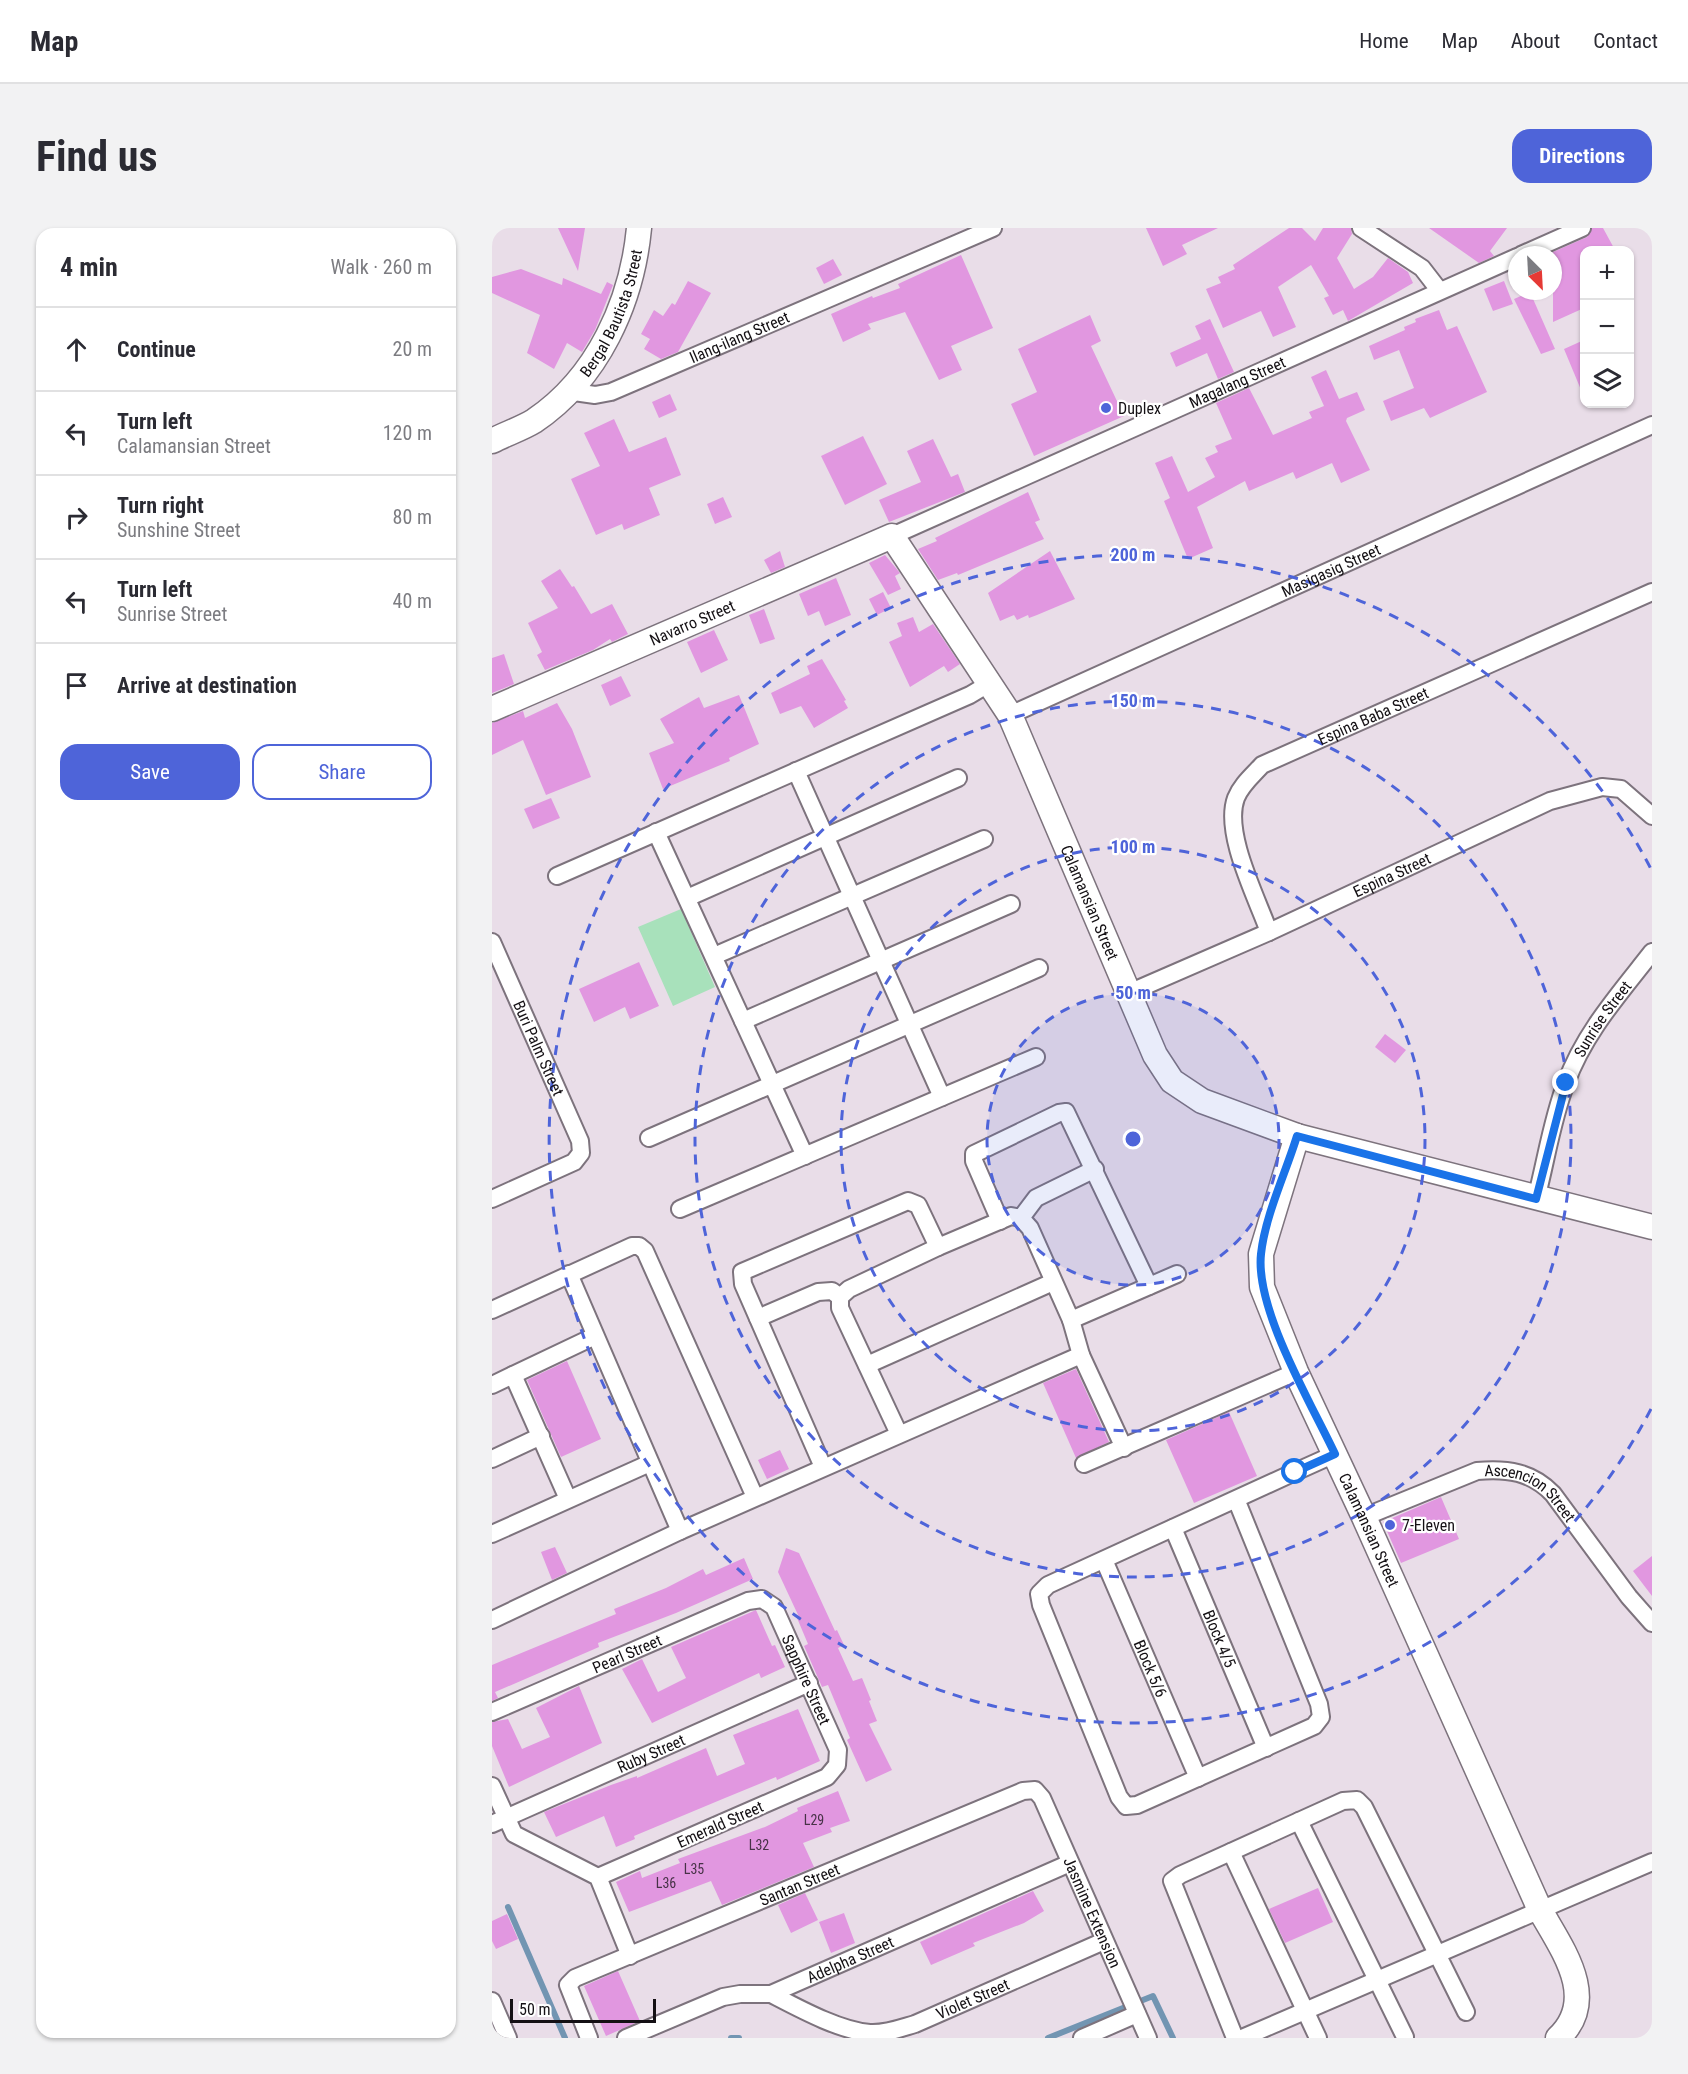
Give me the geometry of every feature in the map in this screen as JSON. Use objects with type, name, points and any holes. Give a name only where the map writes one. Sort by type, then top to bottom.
[{"type":"street","name":"Bergal Bautista Street","points":[[567,391],[594,359],[625,303],[633,277],[639,228]]},
{"type":"street","name":"Ilang-ilang Street","points":[[567,391],[595,395],[610,392],[993,228]]},
{"type":"street","points":[[1361,228],[1430,274],[1438,290]]},
{"type":"street","name":"Magalang Street","points":[[1542,246],[1582,228]]},
{"type":"street","name":"Magalang Street","points":[[892,536],[1508,261]]},
{"type":"street","points":[[492,441],[534,421],[567,391]]},
{"type":"street","name":"Masigasig Street","points":[[1010,715],[1652,425]]},
{"type":"street","name":"Calamansian Street","points":[[892,536],[1010,715],[1131,992],[1155,1054],[1172,1081],[1202,1101],[1297,1136],[1261,1254],[1262,1287],[1296,1372],[1364,1517],[1540,1910],[1570,1964],[1576,1983],[1578,2001],[1575,2016],[1558,2038]]},
{"type":"street","name":"Navarro Street","points":[[492,710],[892,536]]},
{"type":"street","name":"Espina Baba Street","points":[[1269,932],[1232,828],[1236,799],[1245,783],[1262,765],[1652,592]]},
{"type":"street","points":[[557,876],[970,695],[990,683]]},
{"type":"street","points":[[796,771],[942,1097]]},
{"type":"street","points":[[687,898],[958,778]]},
{"type":"street","name":"Espina Street","points":[[1131,992],[1269,932],[1550,801],[1584,790],[1602,787],[1621,789],[1652,816]]},
{"type":"street","points":[[656,832],[805,1156]]},
{"type":"street","points":[[714,956],[984,839]]},
{"type":"street","points":[[743,1021],[1011,904]]},
{"type":"street","name":"Buri Palm Street","points":[[492,942],[580,1141],[581,1153],[574,1162],[492,1199]]},
{"type":"street","name":"Sunrise Street","points":[[1536,1199],[1566,1083],[1580,1053],[1599,1020],[1652,952]]},
{"type":"street","points":[[649,1138],[1039,968]]},
{"type":"street","points":[[680,1209],[1036,1057]]},
{"type":"street","points":[[1000,1221],[974,1161],[974,1154],[980,1149],[1059,1113],[1066,1112],[1149,1286]]},
{"type":"street","points":[[1297,1136],[1652,1227]]},
{"type":"street","points":[[1021,1218],[1036,1198],[1095,1169]]},
{"type":"street","points":[[823,1467],[743,1284],[741,1274],[744,1270],[902,1202],[912,1201],[918,1205],[938,1247]]},
{"type":"street","points":[[899,1434],[840,1308],[840,1297],[849,1289],[1011,1216],[1021,1218],[1030,1228],[1071,1320],[1080,1355],[1124,1448]]},
{"type":"street","points":[[492,1310],[632,1246],[639,1246],[645,1251],[755,1497]]},
{"type":"street","points":[[568,1274],[680,1531]]},
{"type":"street","points":[[1071,1320],[1177,1274]]},
{"type":"street","points":[[867,1365],[1053,1282]]},
{"type":"street","points":[[758,1318],[818,1292],[832,1291],[840,1297]]},
{"type":"street","points":[[492,1385],[595,1336]]},
{"type":"street","points":[[492,1620],[755,1497],[1080,1355]]},
{"type":"street","points":[[1084,1464],[1296,1372]]},
{"type":"street","points":[[513,1375],[567,1499]]},
{"type":"street","points":[[492,1459],[541,1436]]},
{"type":"street","points":[[1236,1499],[1319,1704],[1321,1717],[1314,1726],[1266,1748],[1137,1805],[1126,1806],[1119,1797],[1041,1605],[1040,1594],[1048,1585],[1104,1560],[1236,1499],[1335,1454]]},
{"type":"street","points":[[492,1534],[650,1462]]},
{"type":"street","name":"Ascencion Street","points":[[1364,1517],[1477,1471],[1496,1469],[1528,1475],[1543,1484],[1553,1494],[1629,1597],[1652,1623]]},
{"type":"street","name":"Block 4/5","points":[[1173,1528],[1266,1748]]},
{"type":"street","name":"Block 5/6","points":[[1104,1560],[1198,1778]]},
{"type":"street","name":"Sapphire Street","points":[[762,1599],[774,1607],[809,1683],[838,1750],[837,1766]]},
{"type":"street","name":"Pearl Street","points":[[492,1712],[748,1601],[762,1599]]},
{"type":"street","name":"Ruby Street","points":[[498,1821],[809,1683]]},
{"type":"street","name":"Emerald Street","points":[[598,1876],[828,1777],[837,1766]]},
{"type":"street","points":[[492,1786],[498,1821],[514,1834],[598,1876],[630,1956]]},
{"type":"street","name":"Jasmine Extension","points":[[1035,1790],[1042,1798],[1149,2038]]},
{"type":"street","name":"Santan Street","points":[[589,2038],[568,1985],[575,1978],[1023,1791],[1035,1790]]},
{"type":"street","points":[[1235,2038],[1172,1881],[1180,1875],[1343,1801],[1357,1800],[1364,1808],[1466,2012]]},
{"type":"street","points":[[1299,1821],[1405,2037]]},
{"type":"street","points":[[1231,1852],[1318,2038]]},
{"type":"street","points":[[1242,2038],[1652,1862]]},
{"type":"street","name":"Adelpha Street","points":[[626,2038],[723,1997],[740,1994],[771,1994],[1070,1863]]},
{"type":"street","name":"Violet Street","points":[[771,1994],[813,2015],[851,2028],[869,2033],[892,2031],[915,2024],[1104,1941]]},
{"type":"street","points":[[492,2001],[496,2022],[508,2038]]},
{"type":"street","points":[[1082,2038],[1134,2006]]},
{"type":"green space","points":[[681,909],[715,987],[673,1006],[638,927]]},
{"type":"building","points":[[558,228],[585,228],[578,271]]},
{"type":"building","points":[[1146,228],[1218,228],[1182,245],[1187,254],[1163,266]]},
{"type":"building","points":[[1289,228],[1302,228],[1315,241],[1323,228],[1351,228],[1352,234],[1337,258],[1354,289],[1373,277],[1388,258],[1408,272],[1413,283],[1348,321],[1343,310],[1333,315],[1324,298],[1329,296],[1311,265],[1278,287],[1296,327],[1273,337],[1261,311],[1223,328],[1206,289],[1221,283],[1218,277],[1235,269],[1233,265]]},
{"type":"building","points":[[1429,228],[1507,228],[1490,251],[1494,256],[1479,263]]},
{"type":"building","points":[[1592,228],[1603,228],[1613,246],[1580,246],[1580,310],[1553,322],[1553,300],[1562,300],[1562,248],[1587,237]]},
{"type":"building","points":[[961,255],[993,328],[951,346],[962,370],[939,380],[905,312],[868,324],[871,329],[843,342],[831,314],[872,296],[873,298],[900,288],[898,284]]},
{"type":"building","points":[[833,259],[842,275],[824,284],[816,268]]},
{"type":"building","points":[[521,269],[562,285],[563,278],[601,294],[607,282],[613,285],[595,330],[582,352],[567,343],[554,369],[527,353],[540,315],[492,293],[492,277]]},
{"type":"building","points":[[688,281],[711,293],[678,352],[661,359],[644,349],[650,339],[641,334],[654,310],[663,316],[672,303],[675,305]]},
{"type":"building","points":[[1504,281],[1508,291],[1508,300],[1511,300],[1513,304],[1493,311],[1484,289]]},
{"type":"building","points":[[1514,300],[1534,300],[1555,349],[1541,354]]},
{"type":"building","points":[[1439,310],[1447,330],[1457,326],[1487,392],[1430,418],[1424,408],[1391,421],[1383,401],[1414,388],[1399,350],[1374,360],[1369,346],[1405,330],[1404,327],[1416,322],[1415,319]]},
{"type":"building","points":[[1090,315],[1101,341],[1091,346],[1124,416],[1034,456],[1011,404],[1037,392],[1018,349]]},
{"type":"building","points":[[1210,319],[1234,372],[1218,379],[1207,353],[1176,367],[1170,353],[1201,339],[1195,326]]},
{"type":"building","points":[[1580,342],[1580,387],[1564,349]]},
{"type":"building","points":[[1326,370],[1339,399],[1357,392],[1365,410],[1347,418],[1346,421],[1370,470],[1341,483],[1332,463],[1296,479],[1293,472],[1249,491],[1245,481],[1197,507],[1213,548],[1188,559],[1164,501],[1170,498],[1155,463],[1172,456],[1188,492],[1215,477],[1205,458],[1218,452],[1215,446],[1232,439],[1216,403],[1249,388],[1273,435],[1312,418],[1309,412],[1324,406],[1311,377]]},
{"type":"building","points":[[670,394],[677,410],[659,418],[652,402]]},
{"type":"building","points":[[614,419],[629,452],[666,437],[681,475],[649,488],[660,515],[624,530],[622,524],[596,535],[571,479],[600,466],[584,433]]},
{"type":"building","points":[[863,436],[887,484],[845,505],[821,456]]},
{"type":"building","points":[[933,439],[951,477],[958,474],[965,492],[889,522],[879,500],[921,482],[907,451]]},
{"type":"building","points":[[1028,492],[1040,520],[1035,522],[1044,539],[958,575],[957,573],[938,580],[918,549],[937,541],[935,538]]},
{"type":"building","points":[[723,497],[732,517],[715,524],[707,504]]},
{"type":"building","points":[[780,551],[785,567],[771,573],[764,560]]},
{"type":"building","points":[[1050,551],[1075,599],[1029,618],[1028,615],[1017,620],[1014,615],[1000,621],[988,593]]},
{"type":"building","points":[[885,555],[900,573],[895,576],[901,589],[888,595],[869,563]]},
{"type":"building","points":[[560,569],[572,587],[574,586],[591,614],[612,604],[628,634],[612,642],[610,639],[593,650],[545,670],[537,655],[542,652],[528,623],[558,608],[541,581]]},
{"type":"building","points":[[836,578],[851,615],[825,626],[819,611],[808,616],[799,594]]},
{"type":"building","points":[[883,592],[891,608],[877,615],[869,599]]},
{"type":"building","points":[[764,609],[775,639],[760,644],[749,615]]},
{"type":"building","points":[[913,617],[919,632],[933,624],[960,664],[948,672],[944,666],[910,687],[889,642],[902,636],[897,623]]},
{"type":"building","points":[[714,630],[728,660],[701,673],[687,642]]},
{"type":"building","points":[[504,654],[514,684],[492,693],[492,658]]},
{"type":"building","points":[[822,659],[846,700],[844,701],[848,708],[814,728],[801,706],[780,714],[771,693],[810,674],[807,666]]},
{"type":"building","points":[[621,676],[631,696],[610,706],[601,685]]},
{"type":"building","points":[[739,695],[759,744],[729,758],[730,761],[663,789],[649,753],[674,743],[660,719],[699,697],[704,708]]},
{"type":"building","points":[[557,703],[572,729],[591,777],[546,795],[523,740],[492,755],[492,723],[523,711],[525,718]]},
{"type":"building","points":[[551,798],[560,818],[533,829],[524,809]]},
{"type":"building","points":[[639,962],[659,1006],[630,1019],[625,1007],[594,1022],[579,989]]},
{"type":"building","points":[[1385,1034],[1406,1050],[1395,1063],[1375,1047]]},
{"type":"building","points":[[567,1361],[601,1439],[561,1457],[527,1380]]},
{"type":"building","points":[[1076,1369],[1109,1442],[1076,1458],[1043,1383]]},
{"type":"building","points":[[1229,1412],[1257,1476],[1194,1503],[1166,1440]]},
{"type":"building","points":[[780,1450],[789,1469],[767,1479],[758,1460]]},
{"type":"building","points":[[1441,1497],[1459,1539],[1401,1563],[1383,1522]]},
{"type":"building","points":[[555,1547],[567,1573],[552,1580],[541,1552]]},
{"type":"building","points":[[786,1548],[799,1553],[835,1631],[837,1630],[844,1645],[838,1648],[853,1681],[862,1678],[871,1700],[869,1701],[877,1721],[869,1724],[892,1770],[866,1782],[847,1740],[850,1738],[828,1685],[822,1687],[804,1646],[808,1644],[797,1618],[799,1617],[778,1572]]},
{"type":"building","points":[[1652,1556],[1652,1596],[1633,1571]]},
{"type":"building","points":[[744,1558],[753,1579],[676,1613],[598,1643],[599,1647],[495,1692],[498,1698],[492,1701],[492,1665],[616,1614],[614,1609],[666,1588],[703,1569],[706,1575]]},
{"type":"building","points":[[756,1610],[772,1646],[775,1645],[785,1667],[761,1678],[759,1673],[652,1723],[622,1669],[642,1659],[658,1692],[686,1678],[671,1647]]},
{"type":"building","points":[[579,1686],[602,1743],[509,1787],[492,1746],[492,1722],[508,1719],[522,1749],[550,1737],[536,1708]]},
{"type":"building","points":[[798,1709],[820,1761],[634,1836],[635,1839],[616,1847],[604,1816],[556,1837],[544,1812],[611,1785],[637,1776],[637,1778],[706,1748],[717,1776],[745,1764],[733,1735]]},
{"type":"building","points":[[838,1791],[850,1821],[830,1828],[832,1832],[803,1843],[814,1867],[722,1905],[711,1881],[629,1912],[616,1882],[640,1871],[642,1878],[680,1863],[678,1859],[765,1827],[798,1811],[797,1808]]},
{"type":"building","points":[[1318,1888],[1333,1922],[1285,1943],[1269,1909]]},
{"type":"building","points":[[1033,1891],[1044,1911],[1024,1923],[973,1943],[975,1946],[931,1965],[920,1942]]},
{"type":"building","points":[[805,1893],[818,1920],[791,1933],[778,1905]]},
{"type":"building","points":[[844,1913],[855,1943],[831,1953],[819,1922]]},
{"type":"building","points":[[507,1914],[518,1939],[496,1949],[492,1941],[492,1921]]},
{"type":"building","points":[[618,1971],[640,2021],[606,2036],[584,1986]]},
{"type":"waterway","points":[[508,1907],[565,2038]]},
{"type":"waterway","points":[[1048,2038],[1153,1996],[1173,2038]]},
{"type":"waterway","points":[[731,2038],[739,2038]]},
{"type":"place","name":"Duplex","points":[[1106,408]]},
{"type":"place","name":"7-Eleven","points":[[1390,1525]]},
{"type":"route","points":[[1295,1472],[1335,1454],[1296,1372],[1262,1287],[1261,1254],[1297,1136],[1536,1199],[1566,1083]]}]
